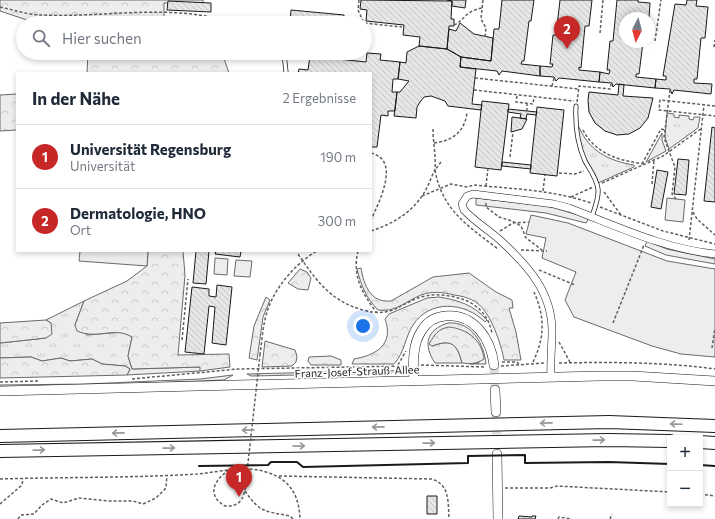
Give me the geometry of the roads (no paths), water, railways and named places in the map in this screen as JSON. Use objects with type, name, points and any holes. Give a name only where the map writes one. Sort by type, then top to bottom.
[{"type":"highway","points":[[0,436],[556,423],[624,423],[715,426]]},
{"type":"highway","points":[[0,451],[667,440]]},
{"type":"highway","points":[[703,442],[715,443]]},
{"type":"street","points":[[551,377],[550,363],[552,330],[549,310],[542,291],[534,274],[526,265],[494,235],[469,215],[462,204],[467,196],[486,196],[554,204],[592,216],[646,238],[688,250],[715,254]]},
{"type":"street","points":[[414,381],[415,348],[422,330],[432,320],[454,316],[474,323],[481,331],[490,349],[494,364]]},
{"type":"street","name":"Franz-Josef-Strauß-Allee","points":[[0,391],[551,377],[633,376],[715,381]]},
{"type":"street","points":[[496,390],[496,412]]},
{"type":"street","points":[[497,454],[498,519]]},
{"type":"lane","points":[[285,60],[286,72]]},
{"type":"lane","points":[[576,106],[578,140],[598,185],[598,196],[592,216]]},
{"type":"tunnel","points":[[494,365],[495,390]]},
{"type":"tunnel","points":[[496,412],[497,454]]},
{"type":"place","name":"Dermatologie, HNO","points":[[567,49]]},
{"type":"place","name":"Universität Regensburg","points":[[239,497]]}]
